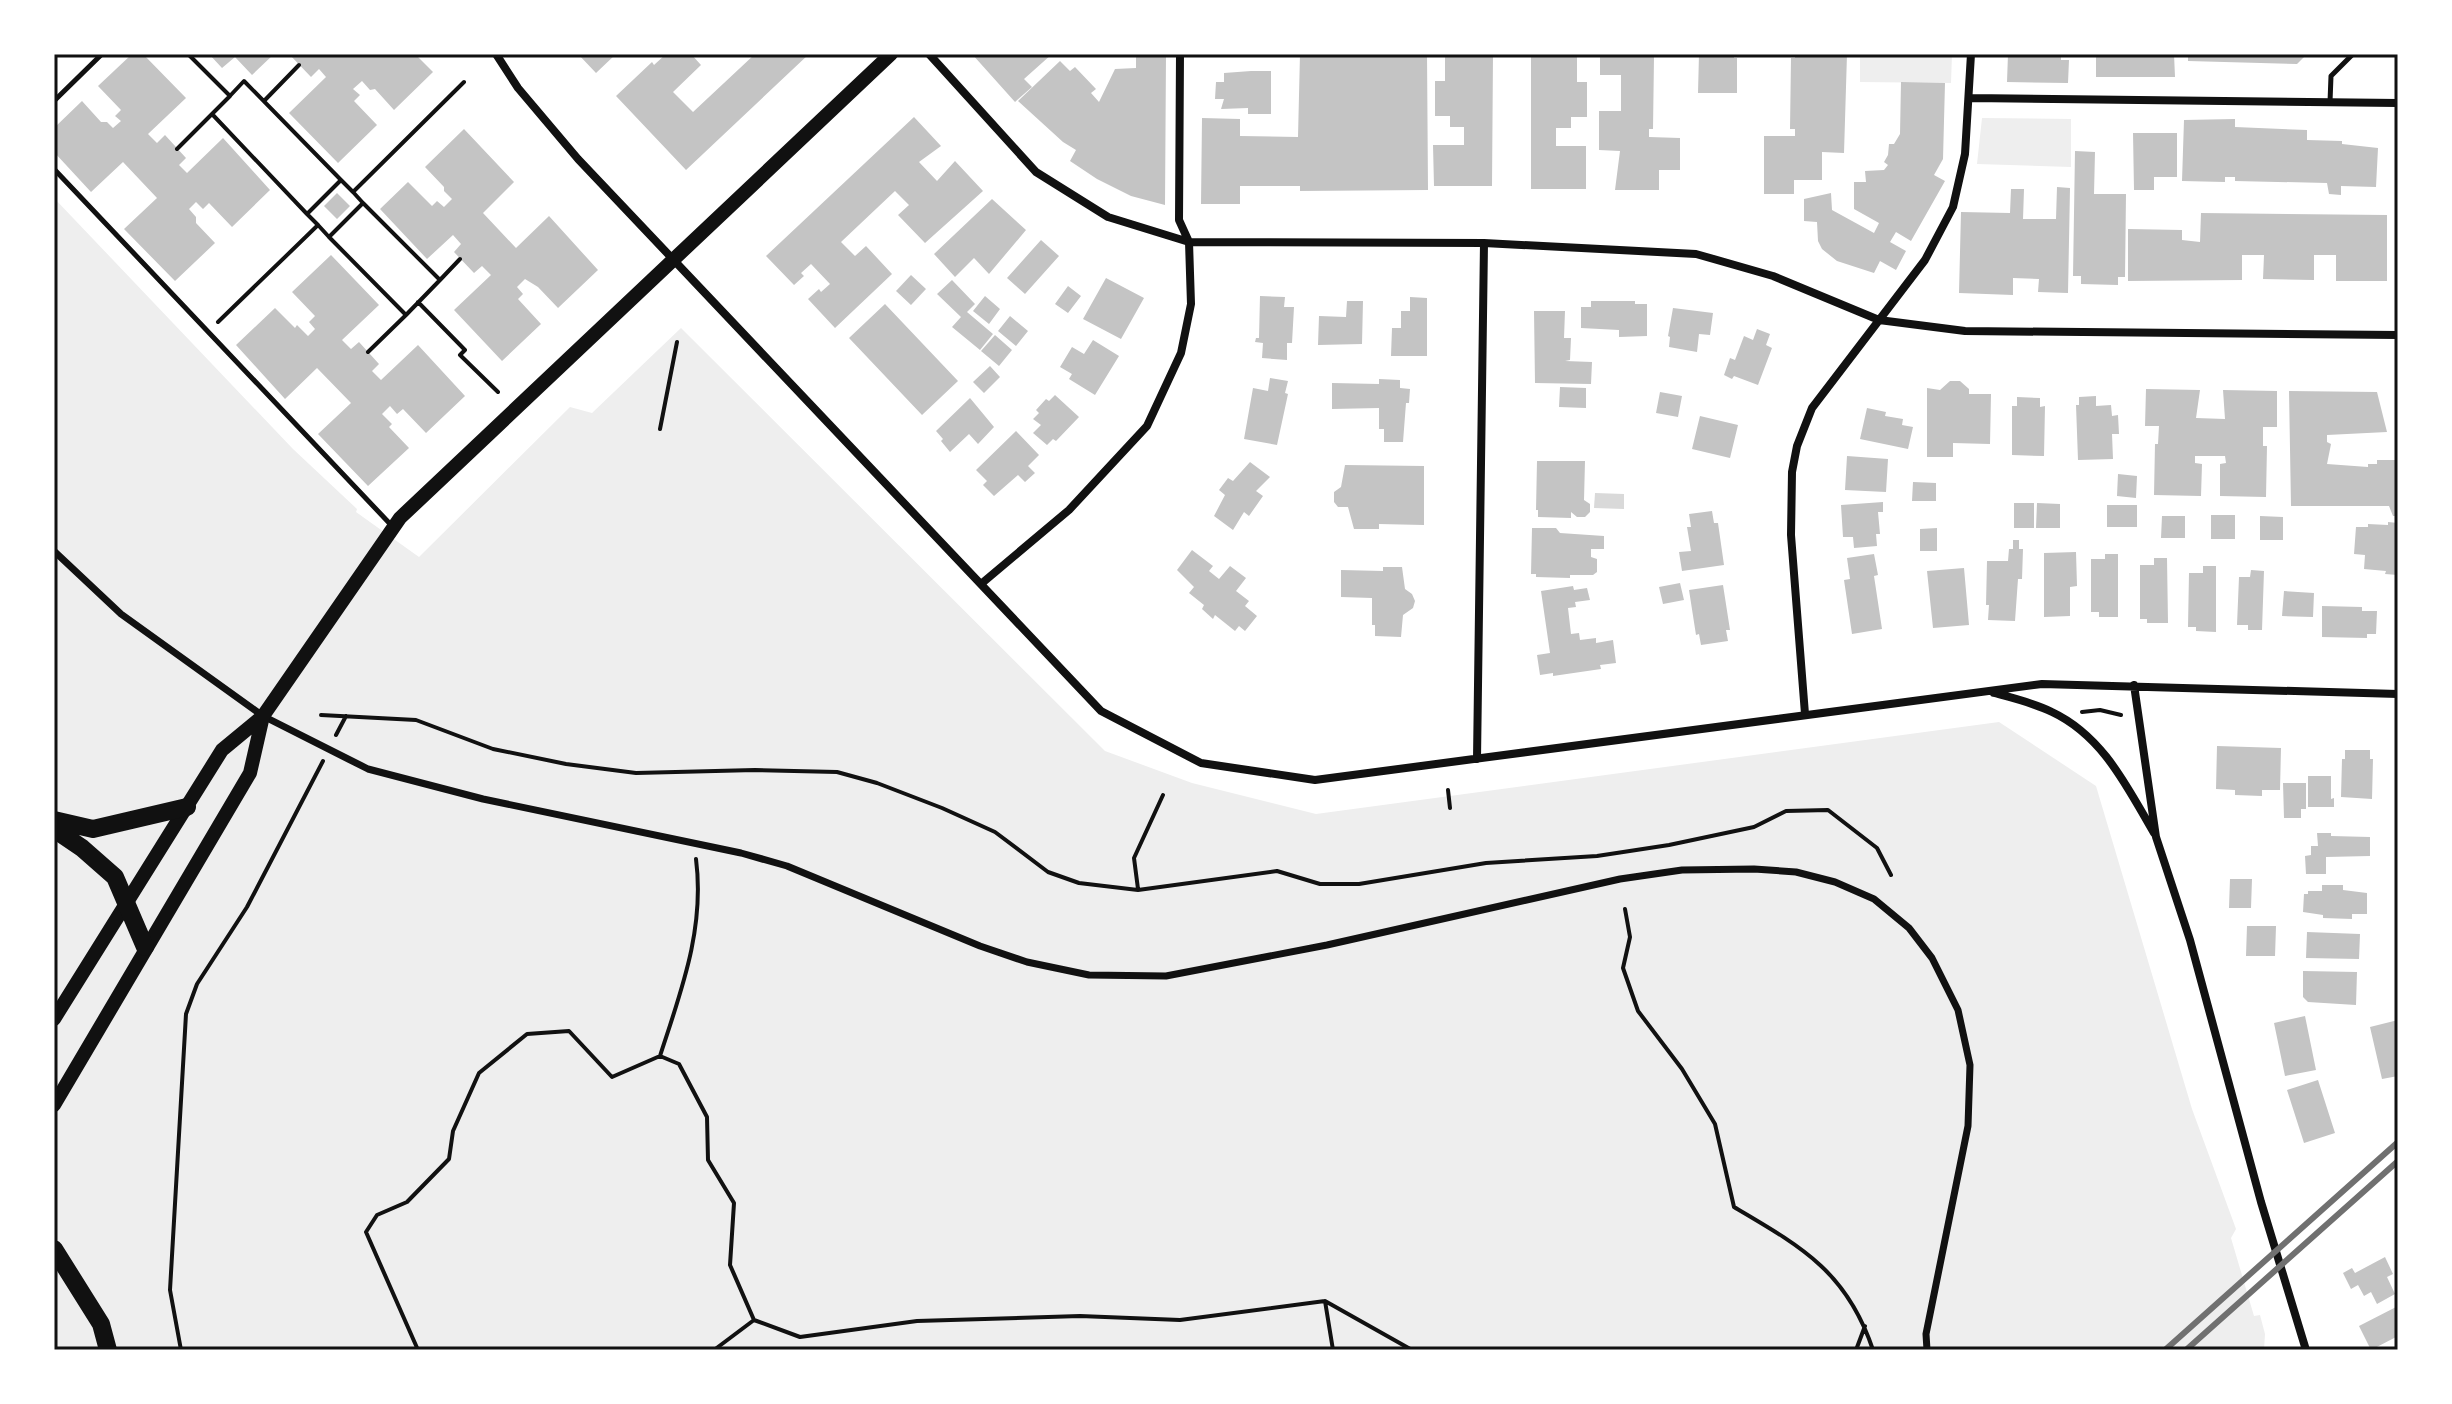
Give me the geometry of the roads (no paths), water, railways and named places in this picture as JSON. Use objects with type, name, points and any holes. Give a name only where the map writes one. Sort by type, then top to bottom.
[{"type":"highway","points":[[54,820],[93,829],[187,807]]},
{"type":"highway","points":[[54,829],[115,877],[145,947]]},
{"type":"highway","points":[[54,1249],[101,1324],[108,1350]]},
{"type":"highway","points":[[54,1271],[83,1295]]},
{"type":"main road","points":[[54,1019],[222,750],[263,716],[400,518],[891,54]]},
{"type":"main road","points":[[54,1105],[250,773],[263,716]]},
{"type":"street","points":[[496,54],[518,88],[578,159],[1101,711],[1201,763],[1315,780],[2042,684],[2398,694]]},
{"type":"street","points":[[929,54],[1036,172],[1108,217],[1189,242],[1484,243],[1696,254],[1773,276],[1879,320],[1965,331],[2398,335]]},
{"type":"street","points":[[981,584],[1069,510],[1147,426],[1181,353],[1191,304],[1189,242],[1179,220],[1180,54]]},
{"type":"street","points":[[1805,714],[1791,535],[1792,472],[1797,446],[1812,408],[1925,260],[1953,207],[1965,154],[1971,54]]},
{"type":"street","points":[[1970,98],[2398,103]]},
{"type":"street","points":[[1477,759],[1484,243]]},
{"type":"street","points":[[54,551],[121,614],[263,716],[368,769],[468,796],[741,853],[787,866],[980,946],[1027,962],[1089,975],[1166,976],[1327,945],[1620,879],[1682,870],[1782,871],[1835,882],[1874,899],[1909,928],[1924,948],[1958,1010],[1970,1065],[1968,1126],[1926,1334],[1927,1350]]},
{"type":"street","points":[[2134,685],[2156,837],[2190,940],[2261,1202],[2306,1350]]},
{"type":"street","points":[[1989,691],[2055,713],[2100,748],[2118,771],[2156,837]]},
{"type":"lane","points":[[54,101],[102,54]]},
{"type":"lane","points":[[2330,102],[2331,76],[2353,54]]},
{"type":"lane","points":[[54,169],[393,528]]},
{"type":"railway","points":[[2165,1350],[2398,1142]]},
{"type":"railway","points":[[2186,1350],[2398,1161]]}]
